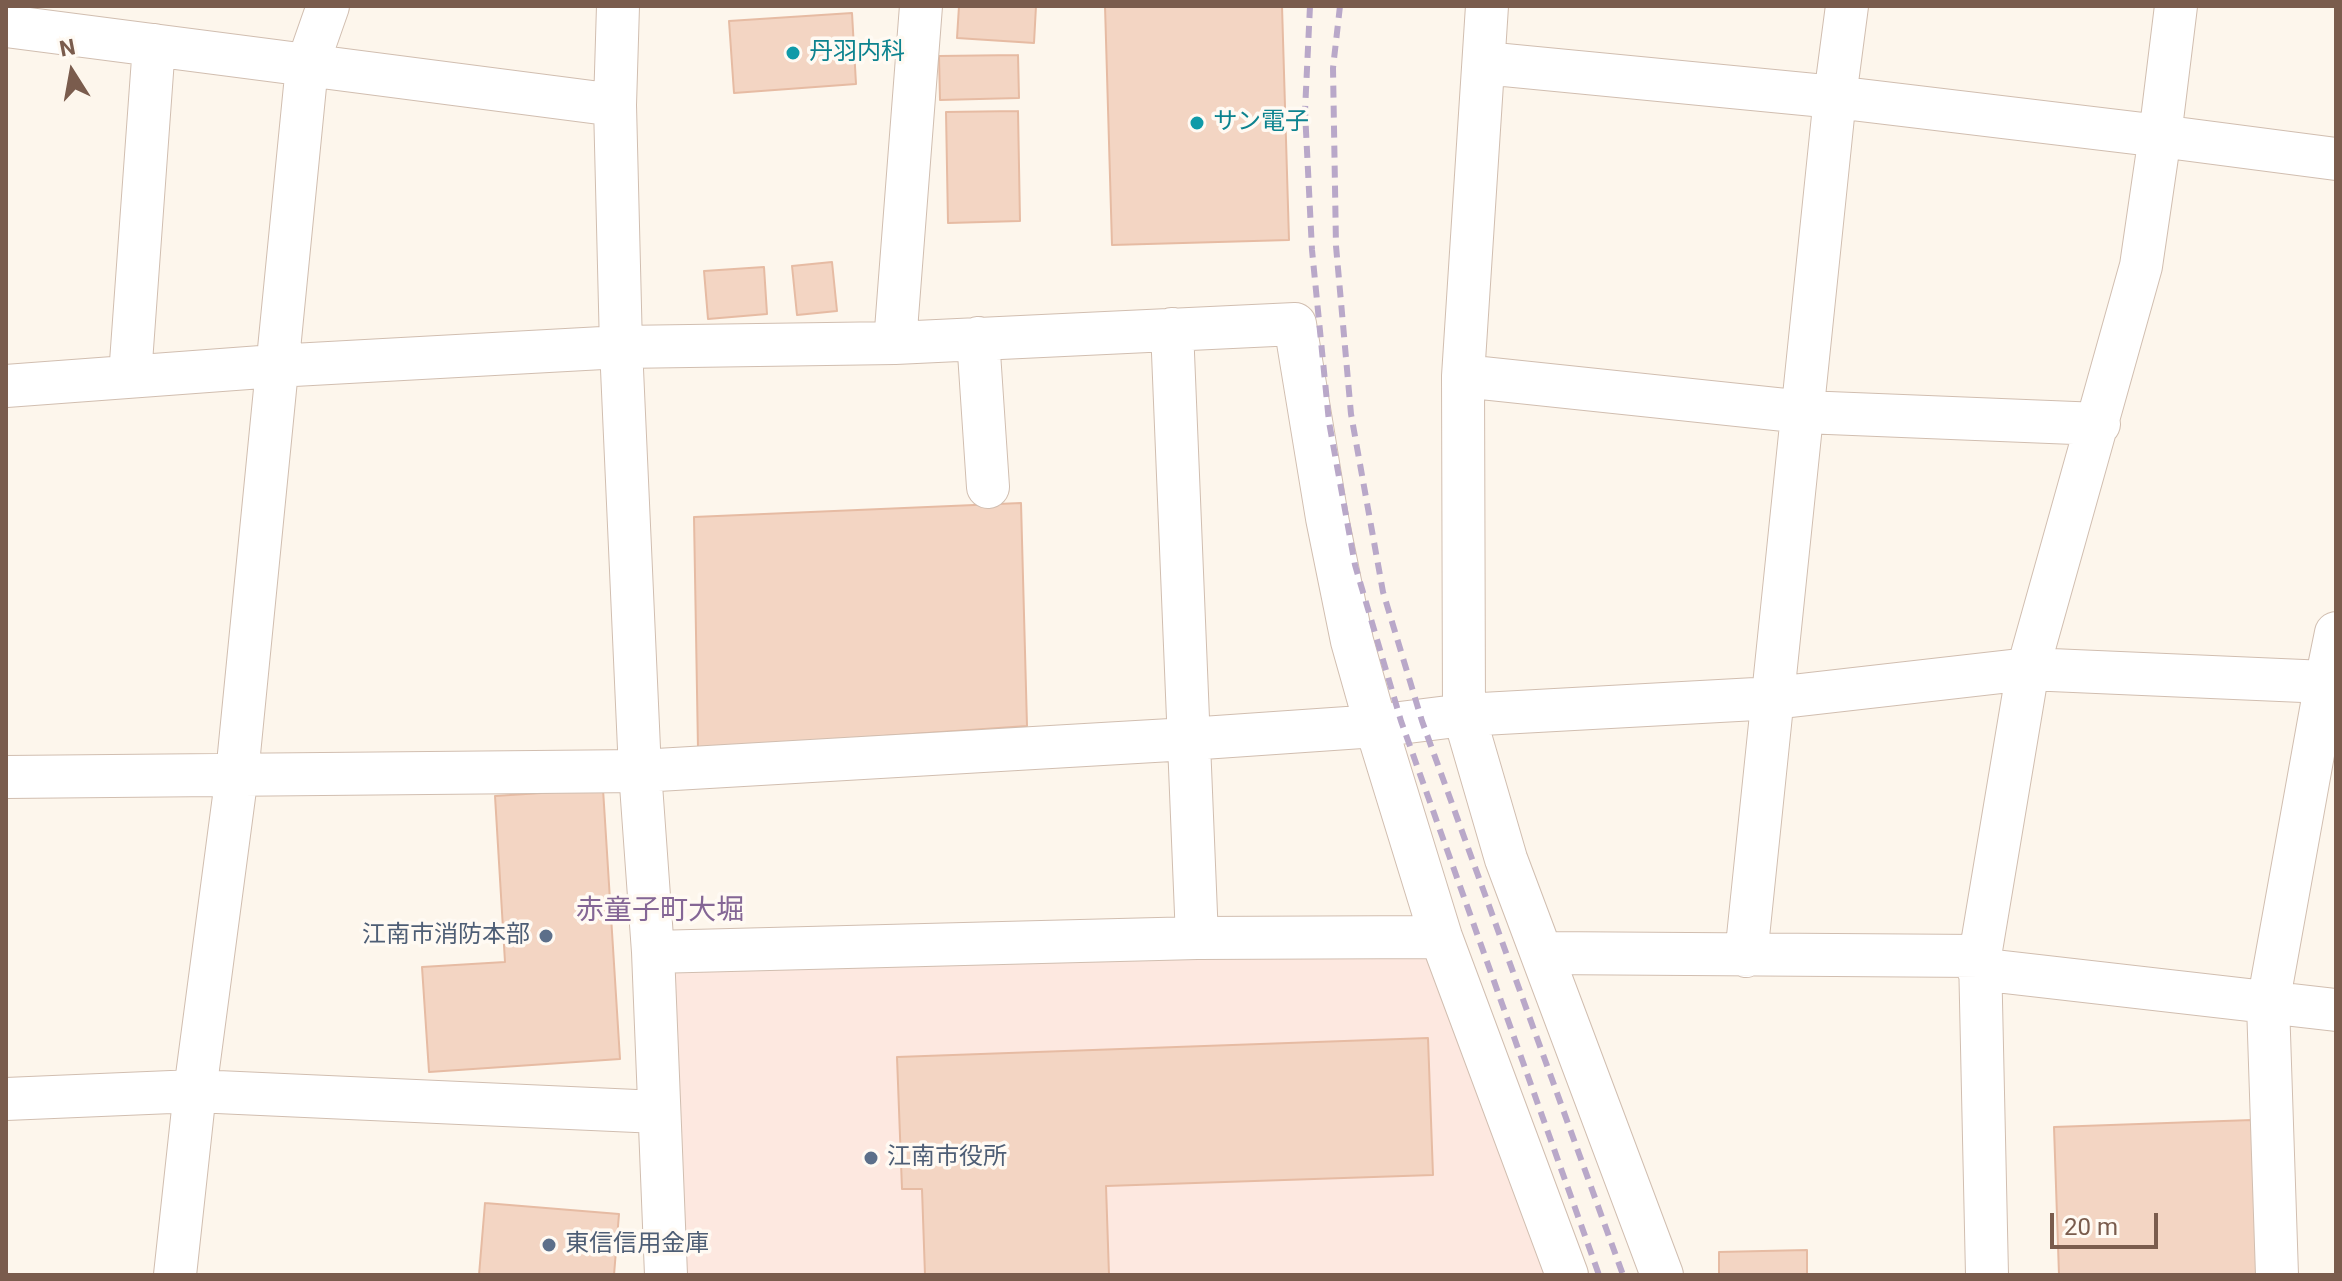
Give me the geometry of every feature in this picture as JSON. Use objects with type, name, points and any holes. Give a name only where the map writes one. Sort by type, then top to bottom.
[{"type":"street","points":[[175,1275],[195,1091],[237,774],[307,66],[328,6]]},
{"type":"street","points":[[618,6],[615,105],[621,347],[640,771],[653,952],[666,1275]]},
{"type":"street","points":[[895,343],[921,6]]},
{"type":"street","points":[[1487,6],[1463,376],[1464,715],[1506,859],[1662,1275]]},
{"type":"street","points":[[1746,956],[1847,6]]},
{"type":"street","points":[[1987,1275],[1979,962],[2028,669],[2141,266],[2176,6]]},
{"type":"street","points":[[6,26],[615,105]]},
{"type":"street","points":[[130,376],[154,45]]},
{"type":"street","points":[[1484,63],[1835,97],[2336,159]]},
{"type":"street","points":[[6,386],[275,366],[621,347],[895,343],[1295,324],[1345,610],[1376,726],[1441,937],[1567,1275]]},
{"type":"street","points":[[1172,329],[1197,938]]},
{"type":"street","points":[[978,338],[988,487]]},
{"type":"street","points":[[1463,376],[1804,412],[2099,424]]},
{"type":"street","points":[[2277,1275],[2268,1004],[2336,633]]},
{"type":"street","points":[[6,777],[640,771],[1188,739],[1376,726],[1464,715],[1774,698],[2028,669],[2326,682]]},
{"type":"street","points":[[653,952],[1197,938],[1441,937]]},
{"type":"street","points":[[1542,953],[1979,962],[2268,1004],[2336,1010]]},
{"type":"street","points":[[6,1099],[195,1091],[658,1112]]},
{"type":"shaded area","points":[[1429,947],[1552,1275],[680,1275],[666,966]]},
{"type":"building","points":[[959,6],[1036,6],[1034,43],[957,38]]},
{"type":"building","name":"サン電子","points":[[1105,6],[1282,6],[1289,240],[1112,245]]},
{"type":"building","name":"丹羽内科","points":[[852,13],[856,84],[734,93],[729,21]]},
{"type":"building","points":[[1018,55],[1019,98],[940,100],[939,56]]},
{"type":"building","points":[[1018,111],[1020,221],[948,223],[946,112]]},
{"type":"building","points":[[832,262],[837,311],[797,315],[792,266]]},
{"type":"building","points":[[764,267],[767,314],[708,319],[704,271]]},
{"type":"building","points":[[1021,503],[1027,726],[698,749],[694,517]]},
{"type":"building","points":[[603,789],[620,1059],[429,1072],[422,967],[505,962],[495,796]]},
{"type":"building","points":[[1428,1038],[1433,1175],[1106,1186],[1109,1275],[925,1275],[922,1189],[902,1189],[897,1057]]},
{"type":"building","points":[[2252,1120],[2257,1275],[2059,1275],[2054,1127]]},
{"type":"building","name":"東信信用金庫","points":[[485,1203],[619,1214],[614,1275],[479,1275]]},
{"type":"building","points":[[1807,1250],[1807,1275],[1719,1275],[1719,1252]]},
{"type":"railway","points":[[1310,6],[1305,111],[1312,250],[1329,422],[1355,565],[1401,721],[1599,1275]]},
{"type":"railway","points":[[1340,6],[1333,68],[1336,246],[1351,414],[1383,592],[1422,721],[1623,1275]]},
{"type":"place","name":"丹羽内科","points":[[793,53]]},
{"type":"place","name":"サン電子","points":[[1197,123]]},
{"type":"place","name":"江南市消防本部","points":[[546,936]]},
{"type":"place","name":"江南市役所","points":[[871,1158]]},
{"type":"place","name":"東信信用金庫","points":[[549,1245]]},
{"type":"district","name":"赤童子町大堀","points":[[660,912]]}]
